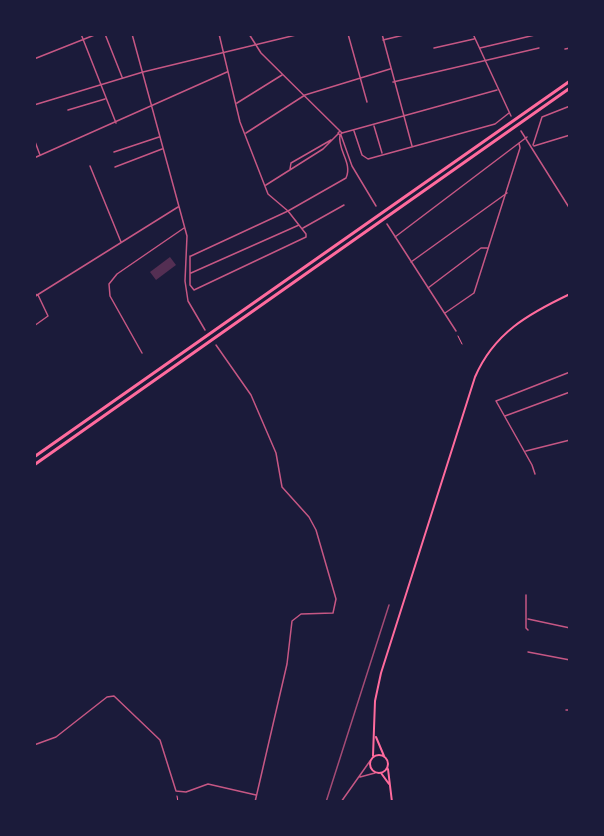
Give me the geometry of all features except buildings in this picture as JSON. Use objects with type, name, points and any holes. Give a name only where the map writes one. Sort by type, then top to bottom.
[{"type":"highway","points":[[34,457],[570,81]]},
{"type":"highway","points":[[34,465],[570,88]]},
{"type":"main road","points":[[388,767],[381,773],[375,773],[370,766],[370,761],[374,756],[375,701],[381,673],[478,370],[494,344],[515,323],[570,294]]},
{"type":"main road","points":[[375,734],[386,758],[392,801]]},
{"type":"main road","points":[[374,756],[381,755],[386,758]]},
{"type":"main road","points":[[381,773],[389,784]]},
{"type":"street","points":[[81,34],[116,124]]},
{"type":"street","points":[[34,59],[97,34]]},
{"type":"street","points":[[105,34],[123,78]]},
{"type":"street","points":[[132,34],[185,227],[190,287],[194,290],[306,237],[302,228],[288,211],[268,194],[236,103],[219,34]]},
{"type":"street","points":[[249,34],[255,45],[340,134],[352,166],[376,206]]},
{"type":"street","points":[[34,105],[143,72],[300,34]]},
{"type":"street","points":[[348,34],[367,102]]},
{"type":"street","points":[[382,34],[412,146]]},
{"type":"street","points":[[383,40],[408,34]]},
{"type":"street","points":[[474,34],[497,90],[511,116]]},
{"type":"street","points":[[479,48],[539,34]]},
{"type":"street","points":[[434,48],[475,39]]},
{"type":"street","points":[[393,82],[539,48]]},
{"type":"street","points":[[565,49],[570,48]]},
{"type":"street","points":[[246,133],[305,95],[390,69]]},
{"type":"street","points":[[34,158],[116,124],[228,72]]},
{"type":"street","points":[[236,103],[282,74]]},
{"type":"street","points":[[265,186],[323,149],[340,134],[497,90]]},
{"type":"street","points":[[68,110],[106,99]]},
{"type":"street","points":[[533,146],[542,117],[570,106]]},
{"type":"street","points":[[354,131],[364,158],[495,124],[509,113]]},
{"type":"street","points":[[374,126],[382,154]]},
{"type":"street","points":[[521,131],[533,146],[570,208]]},
{"type":"street","points":[[189,256],[288,211],[348,174],[339,144],[340,134]]},
{"type":"street","points":[[533,146],[570,135]]},
{"type":"street","points":[[114,152],[160,136]]},
{"type":"street","points":[[395,237],[527,137]]},
{"type":"street","points":[[34,139],[40,156]]},
{"type":"street","points":[[290,169],[291,163],[333,140]]},
{"type":"street","points":[[445,313],[474,293],[507,192],[520,148],[519,143]]},
{"type":"street","points":[[115,167],[163,149]]},
{"type":"street","points":[[90,165],[121,243]]},
{"type":"street","points":[[411,262],[507,192]]},
{"type":"street","points":[[302,228],[344,205]]},
{"type":"street","points":[[34,326],[48,316],[36,295],[179,207]]},
{"type":"street","points":[[387,224],[456,332]]},
{"type":"street","points":[[190,274],[299,225]]},
{"type":"street","points":[[142,353],[110,296],[109,284],[117,273],[185,227]]},
{"type":"street","points":[[428,288],[481,248],[489,248]]},
{"type":"street","points":[[189,256],[185,281],[188,301],[205,330]]},
{"type":"street","points":[[216,345],[251,395],[276,453],[282,487],[309,517],[316,530],[336,599],[333,613],[298,615],[292,621],[287,664],[255,801]]},
{"type":"street","points":[[535,474],[525,452],[496,403],[498,399],[570,372]]},
{"type":"street","points":[[504,417],[570,392]]},
{"type":"street","points":[[525,452],[570,440]]},
{"type":"street","points":[[526,595],[528,619],[526,628],[528,630]]},
{"type":"street","points":[[528,619],[570,628]]},
{"type":"street","points":[[528,652],[570,660]]},
{"type":"street","points":[[34,745],[56,737],[107,697],[114,696],[160,741],[176,791],[186,792],[208,784],[256,795]]},
{"type":"street","points":[[340,801],[370,761]]},
{"type":"street","points":[[359,778],[375,773]]},
{"type":"path","points":[[456,332],[462,344]]},
{"type":"path","points":[[176,791],[178,801]]},
{"type":"railway","points":[[326,802],[389,605]]}]
